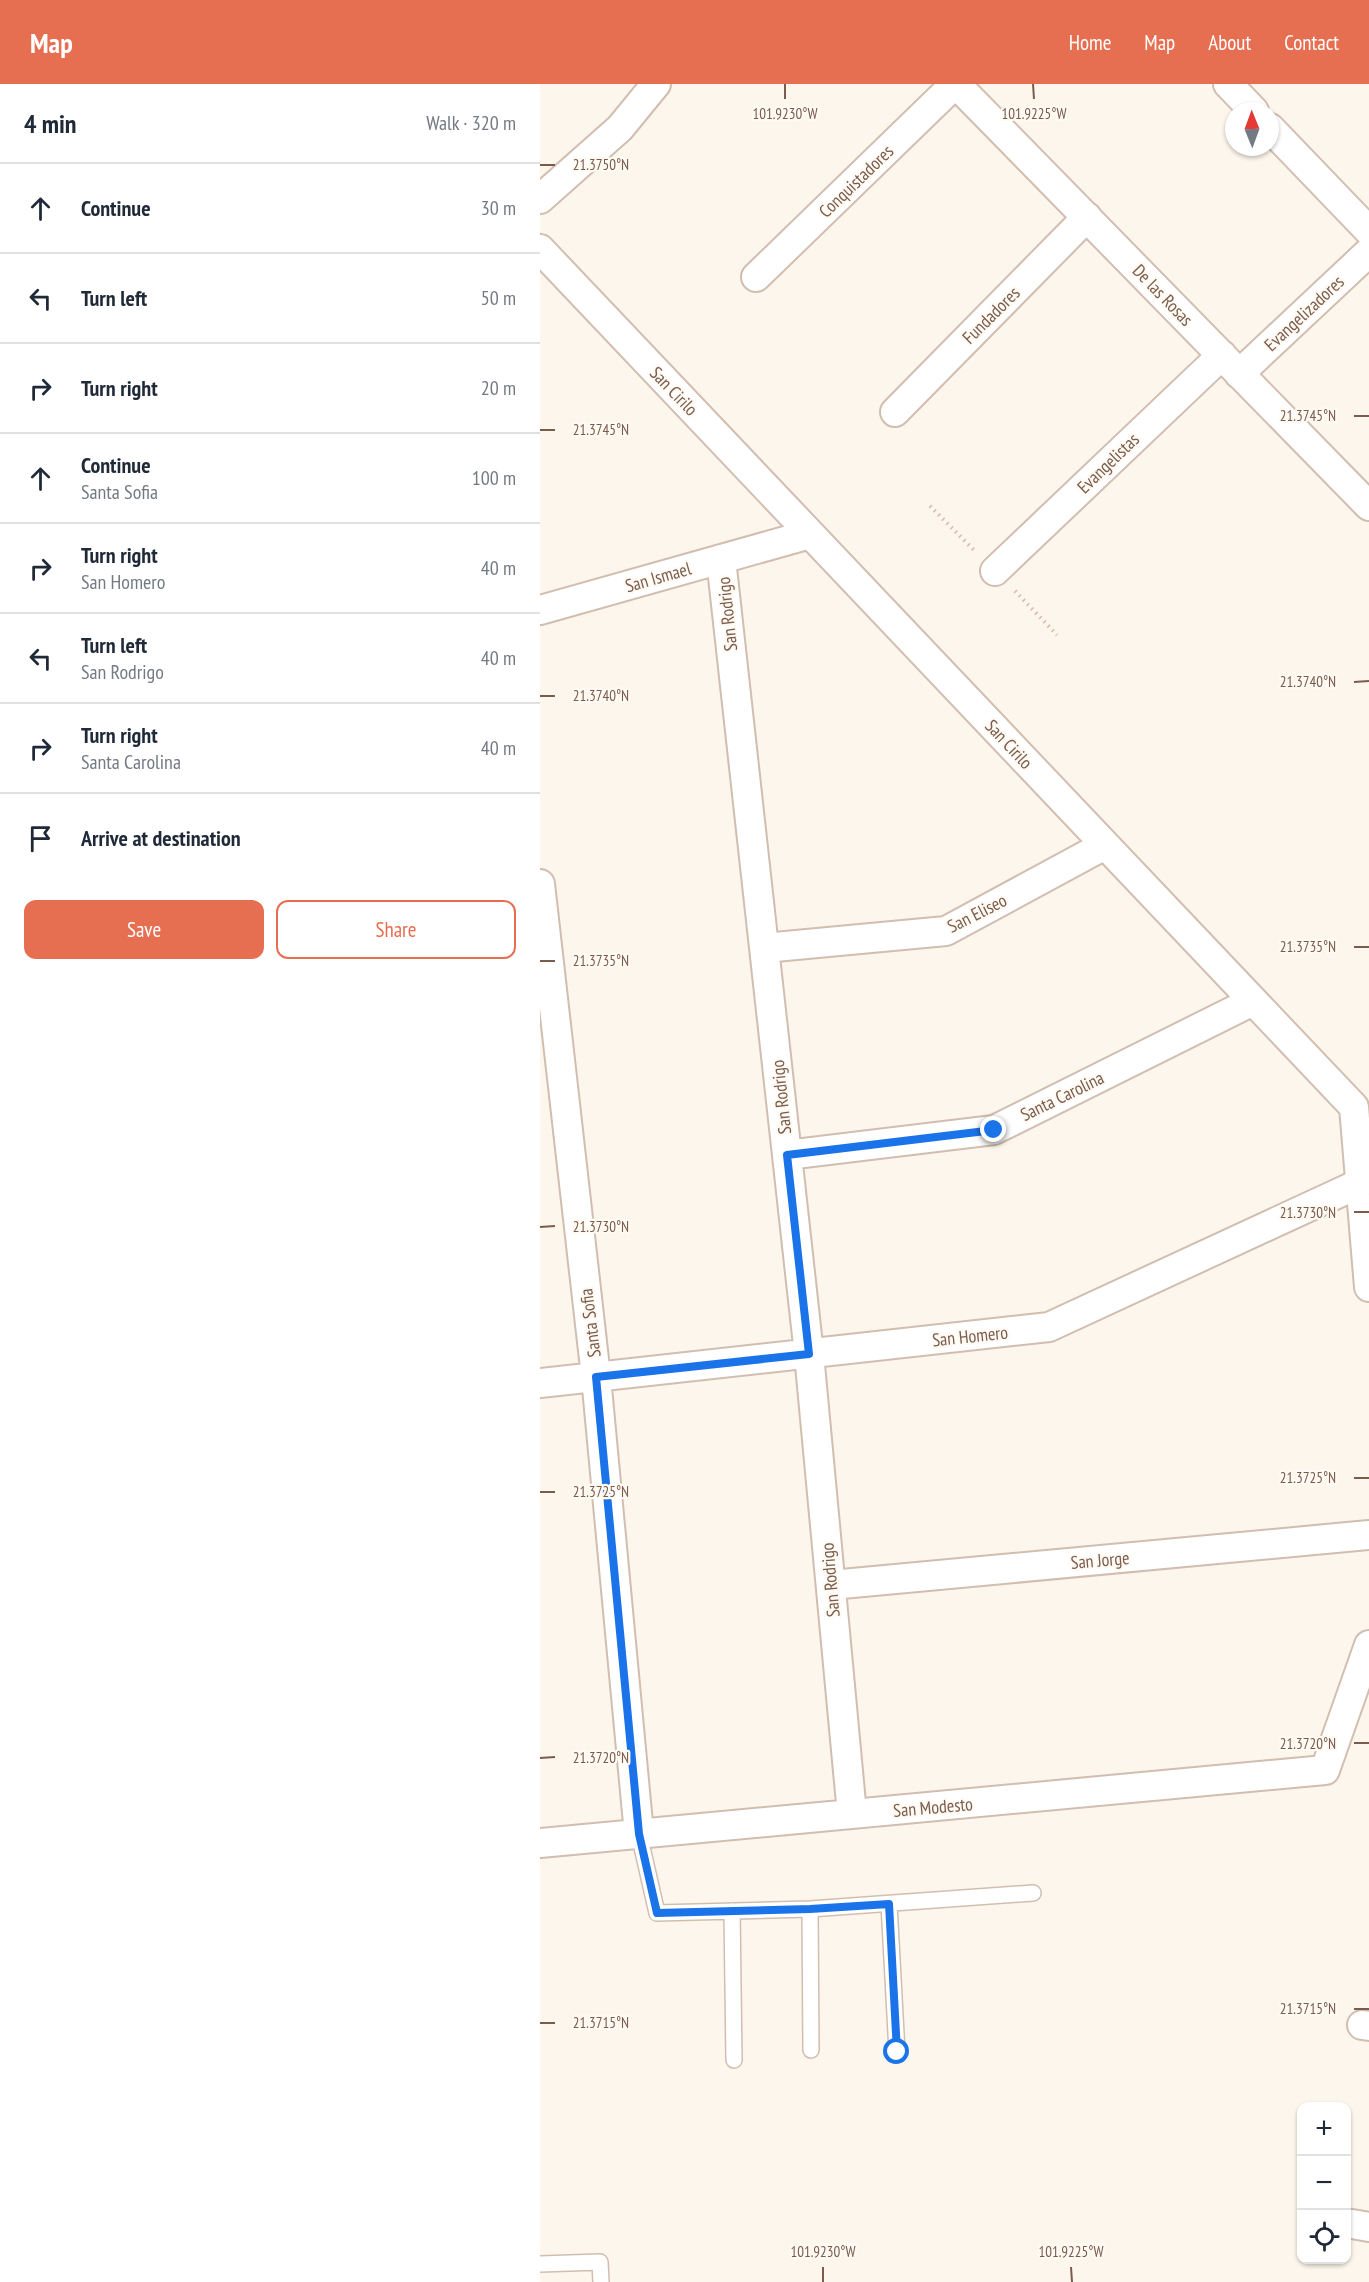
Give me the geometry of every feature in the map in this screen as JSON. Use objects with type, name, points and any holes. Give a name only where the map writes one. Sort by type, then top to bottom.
[{"type":"street","points":[[540,199],[620,128],[656,84]]},
{"type":"street","name":"De las Rosas","points":[[956,84],[1369,506]]},
{"type":"street","name":"Conquistadores","points":[[756,277],[956,84]]},
{"type":"street","points":[[1228,84],[1245,102]]},
{"type":"street","points":[[1279,137],[1369,231]]},
{"type":"street","name":"Fundadores","points":[[895,412],[1087,218]]},
{"type":"street","name":"San Cirilo","points":[[540,249],[1354,1107],[1364,1181],[1369,1287]]},
{"type":"street","name":"Evangelizadores","points":[[1230,364],[1369,252]]},
{"type":"street","name":"Evangelistas","points":[[995,571],[1230,364]]},
{"type":"street","name":"San Ismael","points":[[540,610],[810,534]]},
{"type":"street","name":"San Rodrigo","points":[[721,559],[809,1354],[852,1814]]},
{"type":"street","name":"San Eliseo","points":[[764,948],[946,931],[1105,845]]},
{"type":"street","name":"Santa Sofia","points":[[540,884],[596,1377],[639,1834]]},
{"type":"street","name":"Santa Carolina","points":[[787,1155],[994,1130],[1253,1001]]},
{"type":"street","name":"San Homero","points":[[540,1383],[1048,1327],[1364,1181]]},
{"type":"street","name":"San Jorge","points":[[831,1585],[1369,1535]]},
{"type":"street","name":"San Modesto","points":[[540,1843],[1325,1770],[1369,1645]]},
{"type":"street","points":[[1351,2224],[1369,2227]]},
{"type":"lane","points":[[639,1834],[657,1913],[810,1909],[1033,1893]]},
{"type":"lane","points":[[889,1904],[897,2052]]},
{"type":"lane","points":[[810,1909],[811,2050]]},
{"type":"lane","points":[[732,1911],[734,2060]]},
{"type":"lane","points":[[540,2264],[600,2262],[601,2282]]},
{"type":"route","points":[[897,2052],[889,1904],[810,1909],[657,1913],[639,1834],[596,1377],[809,1354],[787,1155],[994,1130]]}]
